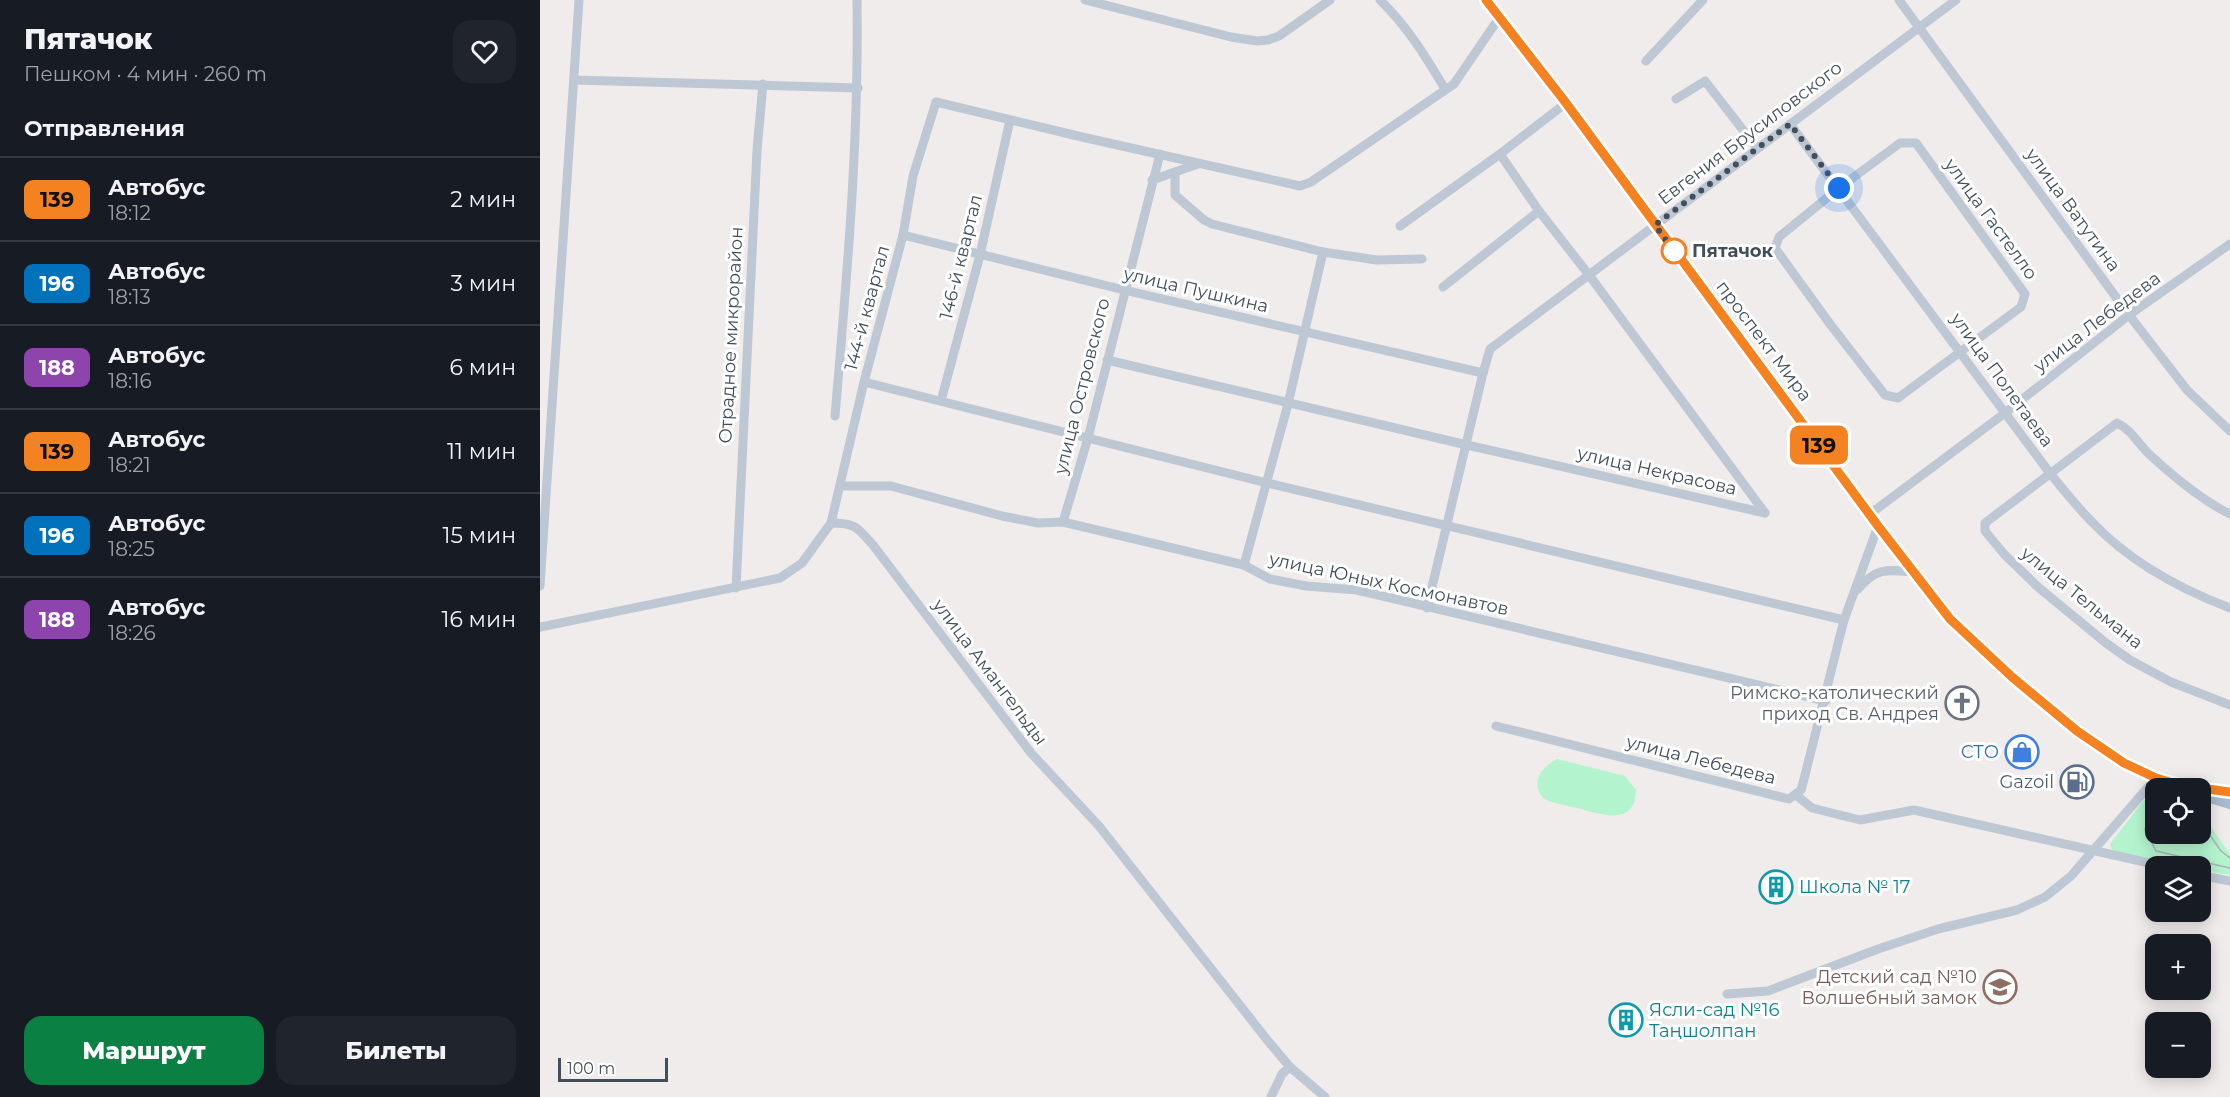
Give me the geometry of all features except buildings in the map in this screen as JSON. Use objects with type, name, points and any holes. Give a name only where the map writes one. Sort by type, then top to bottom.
[{"type":"main road","name":"проспект Мира","points":[[1492,2],[1499,18],[1566,103],[1878,526],[1950,619],[2012,677],[2077,731],[2124,763],[2156,778]]},
{"type":"main road","name":"проспект Мира","points":[[2211,790],[2230,792]]},
{"type":"main road","points":[[2211,797],[2230,803]]},
{"type":"street","points":[[540,586],[579,0]]},
{"type":"street","points":[[835,416],[851,233],[858,88],[857,0]]},
{"type":"street","points":[[1085,0],[1231,37],[1257,41],[1279,36],[1330,0]]},
{"type":"street","points":[[1380,0],[1423,52],[1445,89]]},
{"type":"street","points":[[1646,61],[1703,0]]},
{"type":"street","name":"улица Ватутина","points":[[1899,0],[2129,315],[2187,390],[2230,431]]},
{"type":"street","name":"Евгения Брусиловского","points":[[1427,608],[1490,349],[1956,0]]},
{"type":"street","points":[[1010,120],[1299,186],[1311,182],[1454,84],[1499,18]]},
{"type":"street","points":[[574,80],[858,88]]},
{"type":"street","points":[[1676,99],[1705,81],[1757,148]]},
{"type":"street","name":"Отрадное микрорайон","points":[[736,588],[757,150],[763,84]]},
{"type":"street","name":"144-й квартал","points":[[831,523],[864,382],[903,235],[915,167],[936,102],[1010,120]]},
{"type":"street","points":[[1400,226],[1566,103]]},
{"type":"street","name":"146-й квартал","points":[[942,401],[980,255],[1010,120]]},
{"type":"street","name":"улица Полетаева","points":[[1790,124],[2049,472],[2092,523],[2145,565],[2199,595],[2230,608]]},
{"type":"street","name":"улица Гастелло","points":[[1900,143],[1916,143],[2025,294],[2021,307],[1961,351],[1898,398],[1885,395],[1775,248],[1779,237],[1839,188],[1900,143]]},
{"type":"street","name":"улица Островского","points":[[1063,522],[1088,438],[1160,154]]},
{"type":"street","name":"улица Некрасова","points":[[1107,360],[1467,446],[1765,513],[1539,211],[1500,154]]},
{"type":"street","points":[[1152,180],[1200,163]]},
{"type":"street","points":[[1175,172],[1175,195],[1212,224],[1323,252],[1377,260],[1422,259]]},
{"type":"street","points":[[1443,287],[1539,211]]},
{"type":"street","name":"улица Пушкина","points":[[903,235],[1124,290],[1483,373]]},
{"type":"street","name":"улица Лебедева","points":[[1870,514],[2005,413],[2129,315],[2230,244]]},
{"type":"street","points":[[1244,565],[1288,404],[1323,252]]},
{"type":"street","points":[[864,382],[1267,483],[1844,620]]},
{"type":"street","name":"улица Тельмана","points":[[2230,514],[2202,498],[2174,476],[2148,454],[2126,427],[2117,423],[2049,472],[1985,524],[1985,531],[2004,554],[2038,587],[2106,643],[2130,660],[2171,682],[2230,705]]},
{"type":"street","name":"улица Юных Космонавтов","points":[[840,486],[891,486],[1002,516],[1038,523],[1063,522],[1244,565],[1270,579],[1306,586],[1357,590],[1826,701]]},
{"type":"street","points":[[540,627],[780,578],[802,563],[831,523]]},
{"type":"street","name":"улица Амангельды","points":[[831,523],[850,523],[862,532],[1031,753],[1099,826],[1290,1067],[1325,1097]]},
{"type":"street","name":"улица Лебедева","points":[[1496,726],[1789,799],[1796,795],[1803,783],[1826,701],[1844,620],[1878,526]]},
{"type":"street","name":"улица Лебедева","points":[[1855,592],[1870,575],[1894,570],[1913,572]]},
{"type":"street","points":[[1727,994],[1768,991],[1878,949],[1938,929],[2017,910],[2045,897],[2071,876],[2145,791]]},
{"type":"street","points":[[1796,795],[1812,808],[1860,820],[1914,810],[2145,862]]},
{"type":"street","points":[[2211,877],[2230,881]]},
{"type":"street","points":[[1271,1097],[1282,1074],[1290,1067]]},
{"type":"green space","points":[[1557,759],[1625,776],[1636,790],[1630,809],[1617,815],[1599,814],[1544,799],[1537,782],[1542,771]]},
{"type":"green space","points":[[2145,800],[2145,844],[2211,844],[2211,827],[2230,854],[2230,875],[2211,872],[2211,856],[2145,856],[2145,859],[2113,853],[2110,844]]},
{"type":"tram line","points":[[2211,837],[2221,851],[2230,858]]},
{"type":"tram line","points":[[2152,844],[2156,851],[2230,868]]},
{"type":"bus line","name":"139","points":[[1486,0],[1566,103],[1878,526],[1950,619],[2012,677],[2077,731],[2124,763],[2156,778],[2179,785],[2230,792]]},
{"type":"place","name":"Пятачок","points":[[1674,251]]},
{"type":"place","name":"Римско-католический приход Св. Андрея","points":[[1962,703]]},
{"type":"place","name":"СТО","points":[[2022,752]]},
{"type":"place","name":"Gazoil","points":[[2077,782]]},
{"type":"place","name":"Школа № 17","points":[[1776,887]]},
{"type":"place","name":"Детский сад №10 Волшебный замок","points":[[2000,987]]},
{"type":"place","name":"Ясли-сад №16 Таңшолпан","points":[[1626,1020]]},
{"type":"route","points":[[1674,251],[1676,254],[1655,225],[1790,124],[1839,188]]}]
